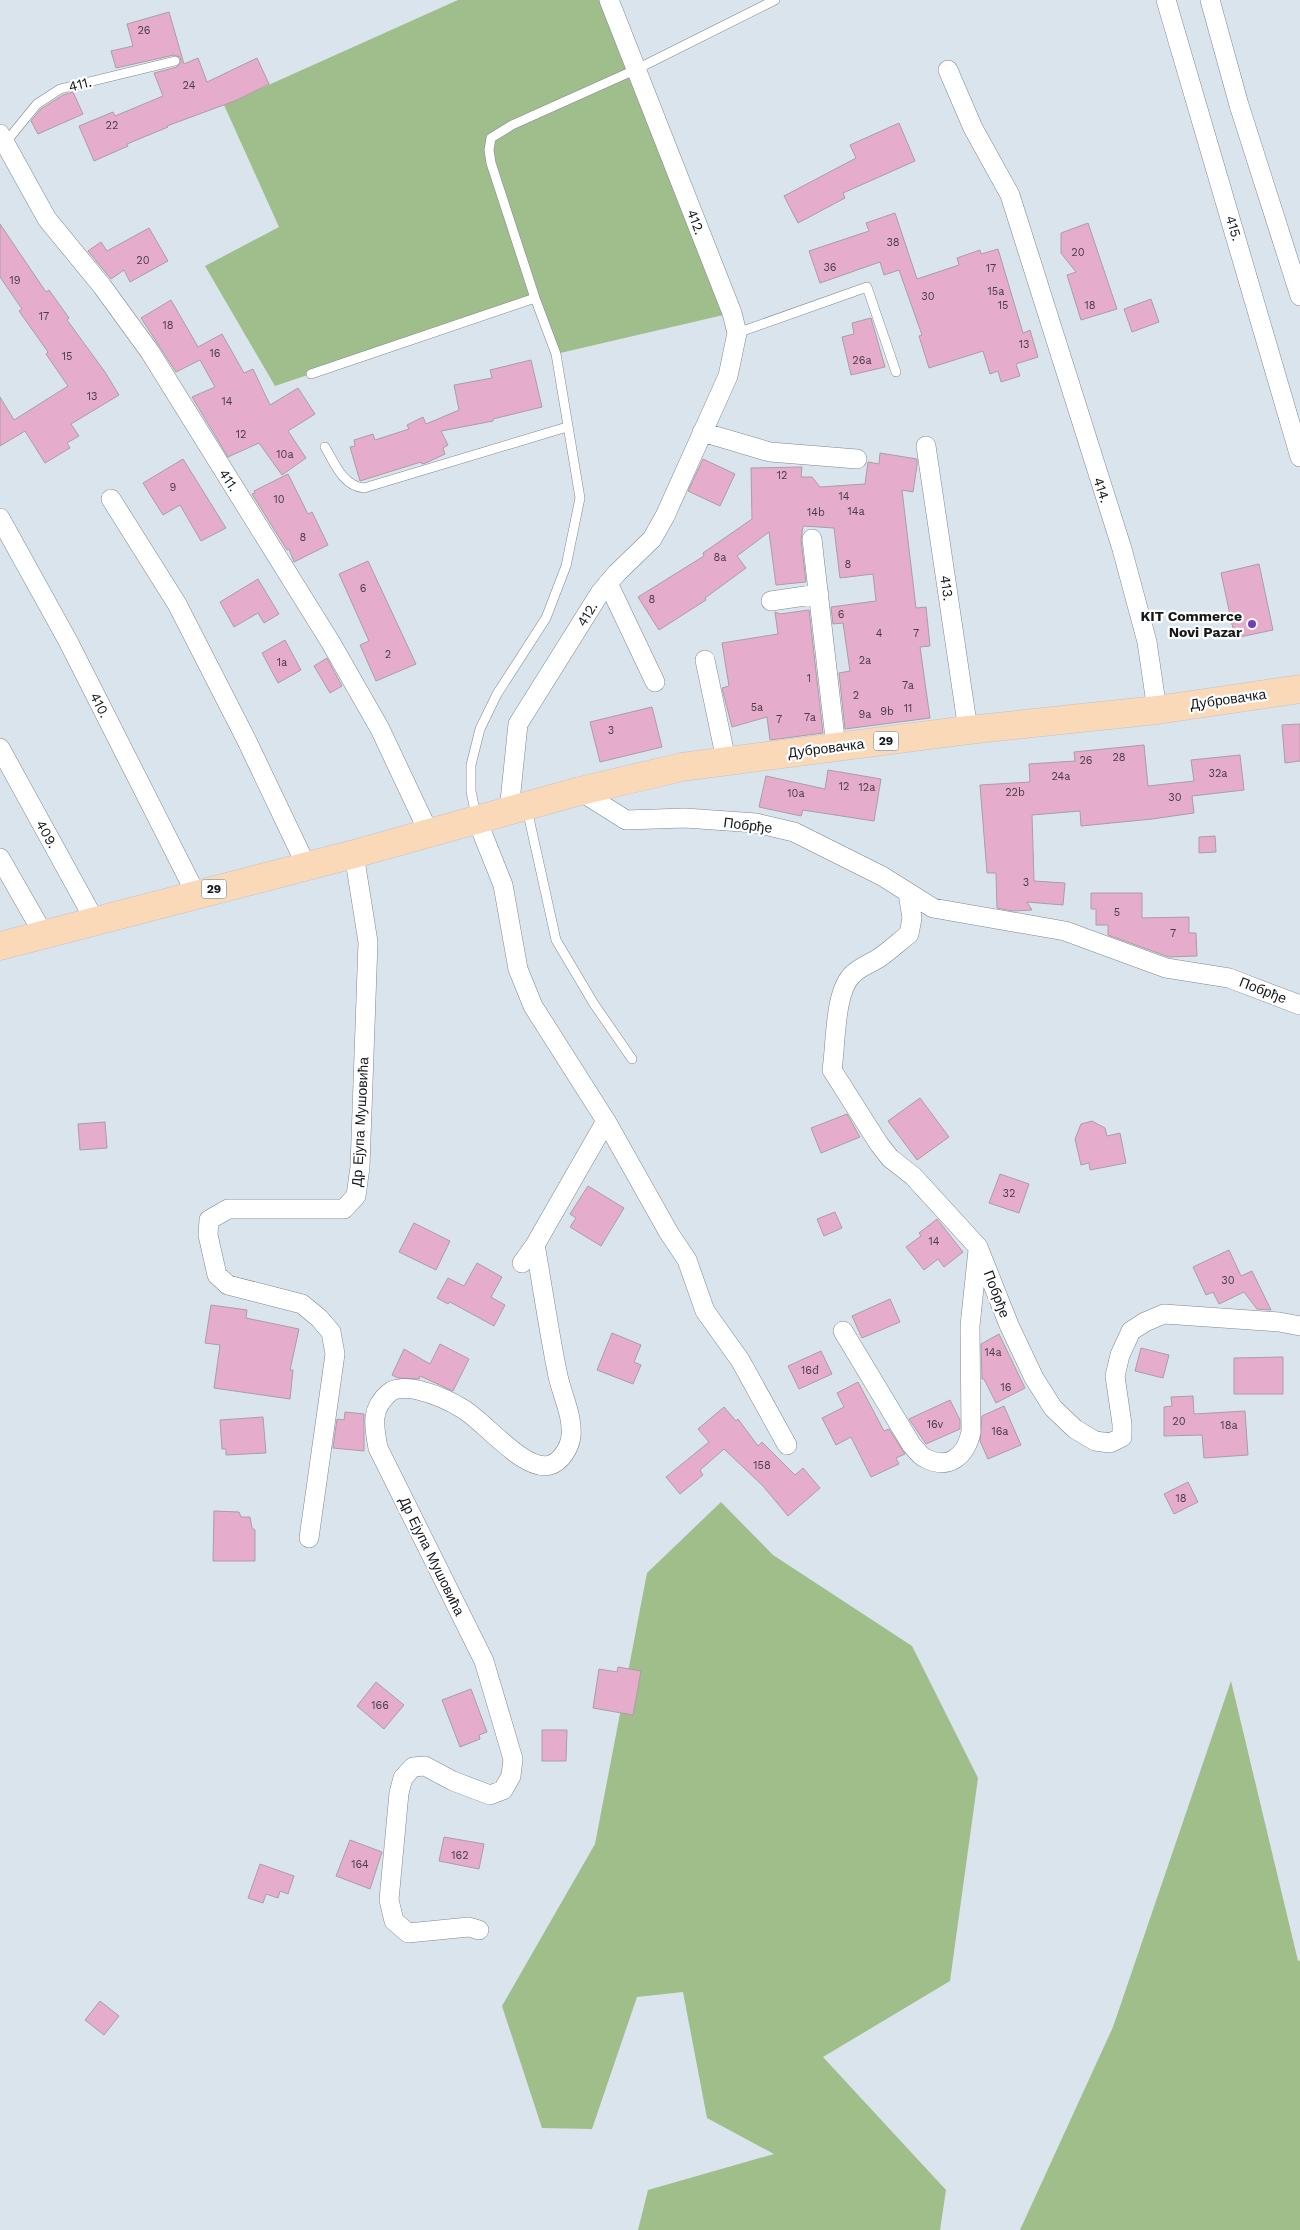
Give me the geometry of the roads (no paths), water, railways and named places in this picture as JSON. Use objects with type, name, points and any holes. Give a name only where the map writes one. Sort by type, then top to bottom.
[{"type":"main road","name":"Дубровачка","points":[[477,820],[580,791],[674,768],[968,730],[1157,710],[1300,689]]},
{"type":"main road","name":"29","points":[[0,946],[477,820]]},
{"type":"street","name":"412.","points":[[518,809],[518,724],[608,583],[652,539],[665,516],[728,376],[737,333],[732,313],[609,0]]},
{"type":"street","name":"415.","points":[[1166,0],[1300,457]]},
{"type":"street","points":[[1210,0],[1239,104],[1300,296]]},
{"type":"street","name":"414.","points":[[948,70],[974,128],[1010,195],[1122,549],[1147,642],[1157,710]]},
{"type":"street","name":"411.","points":[[2,138],[47,219],[102,286],[150,352],[331,643],[380,729],[429,833]]},
{"type":"street","points":[[702,432],[770,452],[857,459]]},
{"type":"street","name":"413.","points":[[926,446],[968,730]]},
{"type":"street","points":[[111,499],[177,604],[246,739],[306,865]]},
{"type":"street","name":"410.","points":[[0,518],[68,641],[196,894]]},
{"type":"street","points":[[812,539],[836,747]]},
{"type":"street","points":[[608,583],[655,682]]},
{"type":"street","points":[[771,601],[818,594]]},
{"type":"street","points":[[706,660],[726,760]]},
{"type":"street","name":"409.","points":[[0,748],[95,921]]},
{"type":"street","name":"Побрђе","points":[[580,791],[626,820],[685,818],[756,823],[794,832],[882,876],[933,908],[1065,931],[1166,968],[1229,978],[1300,1005]]},
{"type":"street","points":[[477,820],[503,885],[518,969],[525,990],[542,1022],[606,1121],[669,1234],[687,1260],[705,1311],[740,1360],[787,1445]]},
{"type":"street","name":"Др Ејупа Мушовића","points":[[309,1538],[335,1354],[331,1332],[302,1304],[228,1285],[217,1275],[208,1235],[210,1220],[228,1209],[344,1209],[356,1196],[360,1167],[368,942],[354,854]]},
{"type":"street","points":[[0,858],[44,934]]},
{"type":"street","name":"Побрђе","points":[[908,893],[912,918],[909,934],[880,957],[852,974],[841,995],[836,1017],[836,1042],[832,1070],[884,1151],[913,1176],[978,1247],[1008,1326],[1034,1378],[1053,1408],[1075,1429],[1095,1442],[1110,1443],[1122,1437],[1115,1376],[1120,1354],[1131,1331],[1145,1322],[1164,1314],[1280,1322],[1300,1326]]},
{"type":"street","points":[[522,1263],[535,1245],[606,1121]]},
{"type":"street","name":"Др Ејупа Мушовића","points":[[479,1930],[469,1927],[408,1933],[394,1922],[389,1900],[399,1793],[403,1778],[413,1767],[426,1766],[453,1781],[490,1795],[503,1790],[511,1776],[513,1759],[484,1661],[378,1448],[374,1423],[378,1402],[391,1390],[411,1388],[439,1396],[465,1410],[518,1455],[536,1465],[550,1465],[565,1454],[571,1436],[568,1415],[558,1378],[535,1245]]},
{"type":"street","points":[[843,1331],[910,1444],[924,1458],[937,1462],[950,1462],[961,1455],[968,1444],[971,1432],[970,1326],[978,1247]]},
{"type":"lane","points":[[477,820],[471,791],[471,765],[480,729],[497,694],[546,618],[566,566],[580,498],[556,354],[535,298],[492,163],[489,150],[491,138],[512,124],[637,69],[775,0]]},
{"type":"lane","name":"411.","points":[[2,138],[37,104],[60,89],[175,61]]},
{"type":"lane","points":[[737,333],[867,287],[896,372]]},
{"type":"lane","points":[[311,374],[535,298]]},
{"type":"lane","points":[[325,447],[342,476],[353,487],[364,488],[567,427]]},
{"type":"lane","points":[[518,809],[556,940],[612,1033],[632,1059]]},
{"type":"place","name":"KIT Commerce Novi Pazar","points":[[1252,624]]}]
